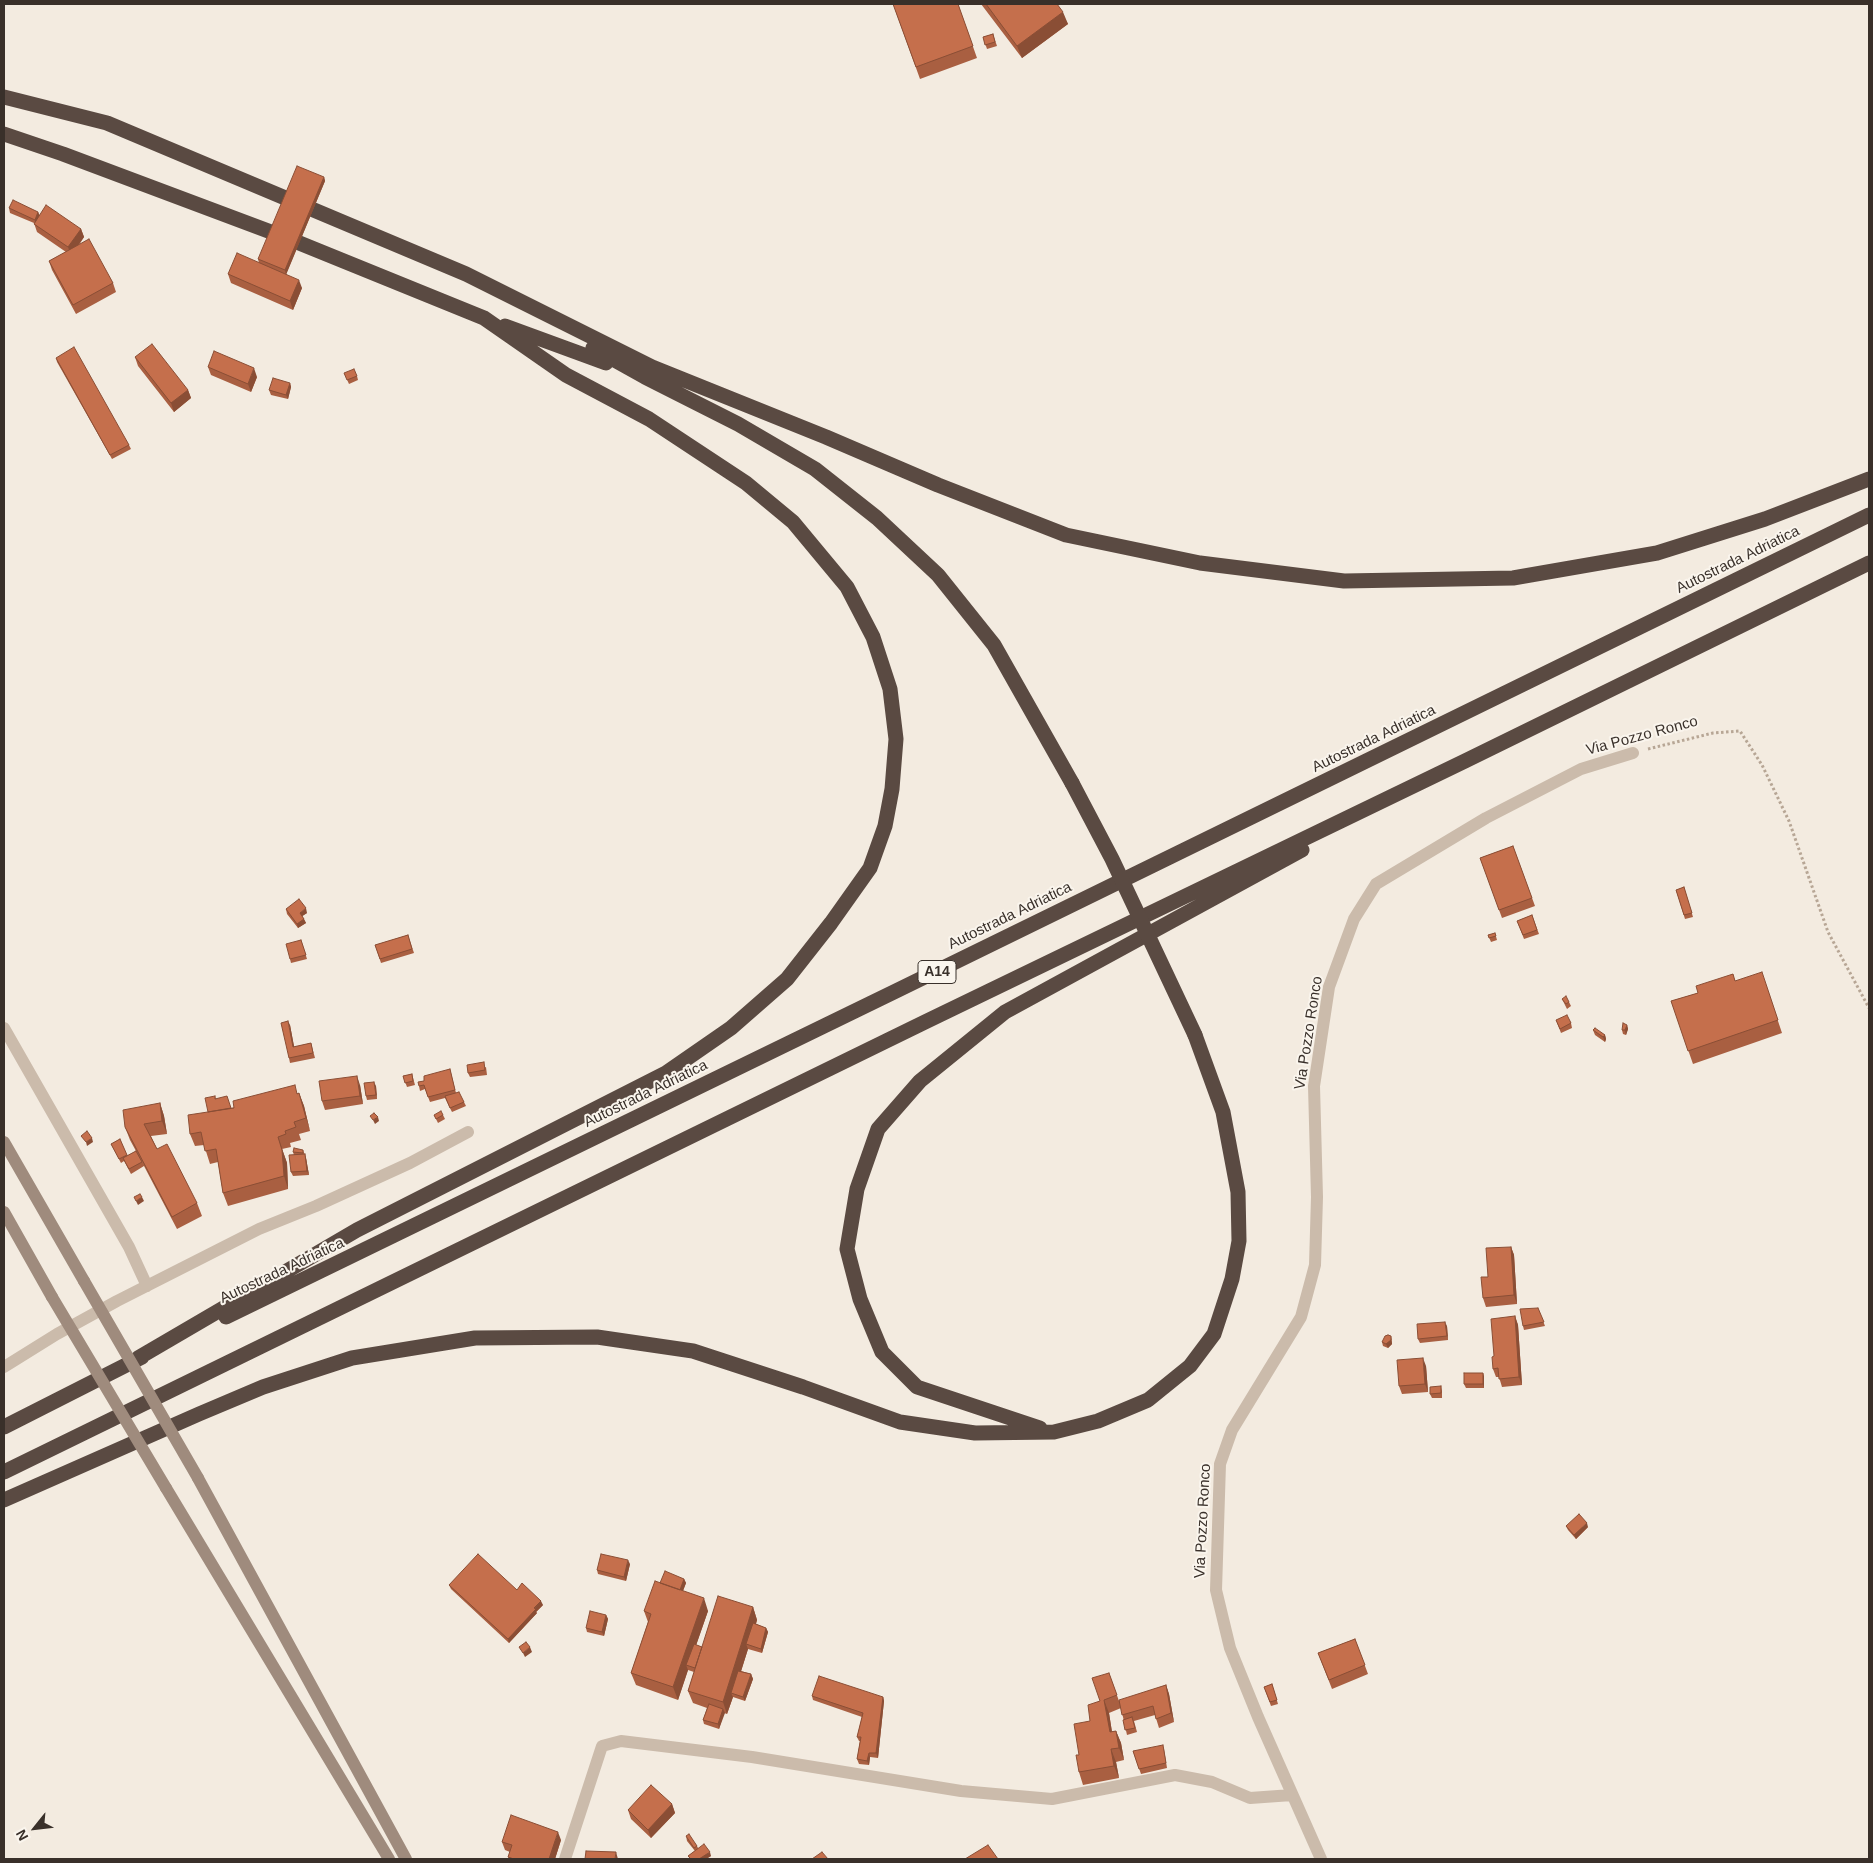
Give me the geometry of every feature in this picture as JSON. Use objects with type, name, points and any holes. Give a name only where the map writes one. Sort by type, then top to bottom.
[{"type":"highway","points":[[4,97],[107,123],[466,274],[652,367],[947,488],[1066,534],[1200,563],[1344,581],[1512,578],[1657,552],[1765,519],[1869,479]]},
{"type":"highway","points":[[4,134],[63,154],[284,237],[484,318],[644,377]]},
{"type":"highway","points":[[4,1500],[263,1387],[352,1358],[475,1338],[597,1337],[693,1351],[803,1387],[900,1422],[975,1433],[1054,1432],[1098,1421],[1148,1400],[1190,1366],[1214,1334],[1232,1279],[1239,1241],[1238,1192],[1223,1112],[1195,1035],[1112,859],[1072,783],[994,645],[938,575],[877,518],[815,469],[738,424],[644,377],[466,274]]},
{"type":"highway","points":[[138,1358],[357,1230],[666,1073],[731,1028],[786,979],[831,923],[870,868],[885,826],[892,789],[896,739],[890,689],[874,637],[847,587],[794,522],[746,483],[649,419],[566,375],[484,318]]},
{"type":"highway","name":"Autostrada Adriatica","points":[[4,1427],[138,1358],[344,1261],[1869,515]]},
{"type":"highway","name":"A14","points":[[4,1472],[933,1018],[1465,762],[1869,563]]},
{"type":"highway","points":[[1054,1432],[917,1388],[882,1352],[860,1299],[847,1249],[857,1189],[878,1129],[920,1081],[1005,1012],[1465,762]]},
{"type":"main road","points":[[4,1142],[198,1478],[406,1859]]},
{"type":"main road","points":[[4,1212],[52,1297],[389,1859]]},
{"type":"street","name":"Via Pozzo Ronco","points":[[1321,1859],[1258,1717],[1230,1648],[1216,1590],[1220,1464],[1232,1430],[1301,1316],[1315,1265],[1317,1197],[1314,1086],[1329,987],[1354,919],[1376,884],[1486,818],[1582,769],[1633,752]]},
{"type":"street","points":[[4,1028],[129,1247],[147,1286]]},
{"type":"street","points":[[4,1367],[57,1334],[259,1229],[316,1206],[410,1163],[468,1132]]},
{"type":"street","points":[[565,1859],[602,1746],[621,1741],[752,1757],[961,1791],[1052,1798],[1175,1775],[1212,1782],[1250,1798],[1292,1795]]},
{"type":"path","name":"Via Pozzo Ronco","points":[[1633,752],[1713,733],[1740,731],[1762,765],[1789,821],[1828,932],[1869,1008]]},
{"type":"building","points":[[893,4],[958,4],[973,46],[916,67]]},
{"type":"building","points":[[986,4],[1057,4],[1063,12],[1017,46]]},
{"type":"building","points":[[993,34],[995,42],[985,45],[983,37]]},
{"type":"building","points":[[297,166],[324,177],[285,270],[258,259]]},
{"type":"building","points":[[13,200],[38,212],[35,220],[9,208]]},
{"type":"building","points":[[46,205],[81,229],[68,247],[34,224]]},
{"type":"building","points":[[89,239],[113,283],[73,305],[49,261]]},
{"type":"building","points":[[237,253],[299,280],[290,301],[228,274]]},
{"type":"building","points":[[152,344],[188,390],[171,403],[135,357]]},
{"type":"building","points":[[74,347],[129,445],[110,455],[56,358]]},
{"type":"building","points":[[214,351],[254,368],[248,384],[208,367]]},
{"type":"building","points":[[354,369],[357,376],[347,380],[344,373]]},
{"type":"building","points":[[273,378],[290,383],[286,395],[269,390]]},
{"type":"building","points":[[1513,846],[1532,898],[1499,910],[1480,858]]},
{"type":"building","points":[[1684,887],[1692,913],[1684,915],[1676,890]]},
{"type":"building","points":[[299,899],[306,908],[300,913],[304,919],[297,924],[286,909]]},
{"type":"building","points":[[1532,915],[1537,930],[1523,935],[1517,921]]},
{"type":"building","points":[[1495,933],[1496,936],[1489,938],[1488,935]]},
{"type":"building","points":[[408,935],[412,949],[380,959],[375,945]]},
{"type":"building","points":[[301,940],[306,955],[290,959],[286,944]]},
{"type":"building","points":[[1762,972],[1778,1020],[1688,1051],[1671,1001],[1698,993],[1696,986],[1733,974],[1735,981]]},
{"type":"building","points":[[1566,996],[1569,1002],[1566,1004],[1562,999]]},
{"type":"building","points":[[1567,1015],[1571,1023],[1560,1029],[1556,1020]]},
{"type":"building","points":[[288,1021],[293,1047],[311,1043],[313,1053],[289,1058],[281,1023]]},
{"type":"building","points":[[1623,1023],[1627,1025],[1625,1030],[1622,1030]]},
{"type":"building","points":[[1595,1028],[1605,1035],[1603,1037],[1593,1030]]},
{"type":"building","points":[[484,1062],[485,1070],[468,1073],[467,1065]]},
{"type":"building","points":[[450,1069],[455,1090],[428,1097],[424,1085],[419,1086],[418,1082],[424,1081],[424,1076]]},
{"type":"building","points":[[412,1074],[413,1081],[405,1083],[403,1076]]},
{"type":"building","points":[[357,1076],[360,1096],[322,1101],[319,1081]]},
{"type":"building","points":[[374,1082],[376,1095],[366,1096],[364,1083]]},
{"type":"building","points":[[295,1085],[306,1118],[294,1122],[296,1127],[285,1131],[286,1134],[278,1137],[282,1150],[284,1176],[223,1193],[216,1149],[205,1151],[201,1132],[190,1134],[188,1115],[234,1108],[233,1101]]},
{"type":"building","points":[[459,1092],[464,1102],[450,1108],[445,1096]]},
{"type":"building","points":[[215,1096],[215,1099],[227,1096],[231,1108],[208,1112],[205,1098]]},
{"type":"building","points":[[160,1103],[162,1121],[144,1124],[157,1149],[167,1144],[197,1203],[172,1217],[125,1127],[123,1110]]},
{"type":"building","points":[[441,1111],[443,1115],[436,1119],[434,1115]]},
{"type":"building","points":[[374,1113],[378,1117],[373,1120],[370,1116]]},
{"type":"building","points":[[87,1131],[92,1138],[86,1142],[81,1136]]},
{"type":"building","points":[[120,1139],[127,1155],[119,1159],[111,1144]]},
{"type":"building","points":[[294,1148],[303,1150],[303,1153],[293,1152]]},
{"type":"building","points":[[136,1151],[142,1162],[129,1169],[123,1158]]},
{"type":"building","points":[[305,1154],[307,1171],[291,1172],[289,1155]]},
{"type":"building","points":[[140,1194],[142,1197],[136,1201],[134,1197]]},
{"type":"building","points":[[1511,1247],[1514,1295],[1483,1298],[1481,1277],[1488,1277],[1486,1248]]},
{"type":"building","points":[[1538,1308],[1544,1322],[1523,1326],[1520,1309]]},
{"type":"building","points":[[1515,1316],[1519,1377],[1499,1379],[1498,1368],[1493,1369],[1492,1357],[1494,1356],[1491,1319]]},
{"type":"building","points":[[1445,1322],[1447,1336],[1418,1339],[1417,1324]]},
{"type":"building","points":[[1385,1336],[1391,1336],[1391,1340],[1386,1344],[1382,1342]]},
{"type":"building","points":[[1423,1358],[1425,1384],[1399,1386],[1397,1360]]},
{"type":"building","points":[[1464,1373],[1483,1373],[1483,1384],[1464,1384]]},
{"type":"building","points":[[1441,1386],[1441,1393],[1430,1394],[1430,1387]]},
{"type":"building","points":[[1579,1514],[1587,1523],[1574,1535],[1566,1526]]},
{"type":"building","points":[[478,1554],[517,1590],[522,1583],[541,1601],[508,1639],[449,1585]]},
{"type":"building","points":[[601,1554],[628,1560],[624,1577],[597,1570]]},
{"type":"building","points":[[665,1571],[684,1579],[680,1590],[660,1583]]},
{"type":"building","points":[[655,1581],[704,1598],[673,1687],[631,1673],[651,1614],[644,1611]]},
{"type":"building","points":[[718,1596],[753,1607],[723,1702],[688,1691]]},
{"type":"building","points":[[590,1611],[606,1615],[602,1632],[586,1628]]},
{"type":"building","points":[[753,1623],[766,1628],[761,1649],[746,1644]]},
{"type":"building","points":[[1355,1639],[1365,1665],[1329,1680],[1318,1653]]},
{"type":"building","points":[[526,1642],[530,1647],[523,1653],[519,1647]]},
{"type":"building","points":[[694,1644],[702,1647],[695,1668],[686,1665]]},
{"type":"building","points":[[738,1671],[751,1674],[743,1697],[731,1693]]},
{"type":"building","points":[[1109,1673],[1117,1695],[1104,1700],[1110,1732],[1116,1731],[1119,1748],[1111,1749],[1114,1766],[1079,1772],[1076,1755],[1079,1755],[1074,1724],[1090,1721],[1088,1705],[1100,1701],[1092,1678]]},
{"type":"building","points":[[819,1676],[883,1697],[876,1753],[869,1753],[867,1761],[857,1759],[861,1737],[857,1737],[863,1713],[812,1696]]},
{"type":"building","points":[[1272,1684],[1277,1700],[1270,1702],[1264,1687]]},
{"type":"building","points":[[1166,1685],[1171,1713],[1156,1719],[1153,1706],[1122,1715],[1119,1700]]},
{"type":"building","points":[[709,1704],[723,1709],[718,1724],[703,1720]]},
{"type":"building","points":[[1132,1717],[1135,1728],[1125,1730],[1123,1720]]},
{"type":"building","points":[[1163,1745],[1166,1763],[1139,1769],[1133,1751]]},
{"type":"building","points":[[651,1785],[672,1804],[648,1830],[628,1810]]},
{"type":"building","points":[[511,1815],[558,1832],[549,1859],[514,1859],[508,1857],[512,1845],[502,1842]]},
{"type":"building","points":[[689,1834],[697,1846],[694,1848],[686,1836]]},
{"type":"building","points":[[704,1844],[710,1852],[699,1859],[691,1859],[688,1856]]},
{"type":"building","points":[[988,1845],[998,1859],[965,1859]]},
{"type":"building","points":[[586,1851],[616,1852],[615,1859],[585,1859]]},
{"type":"building","points":[[822,1852],[828,1859],[812,1859]]}]
